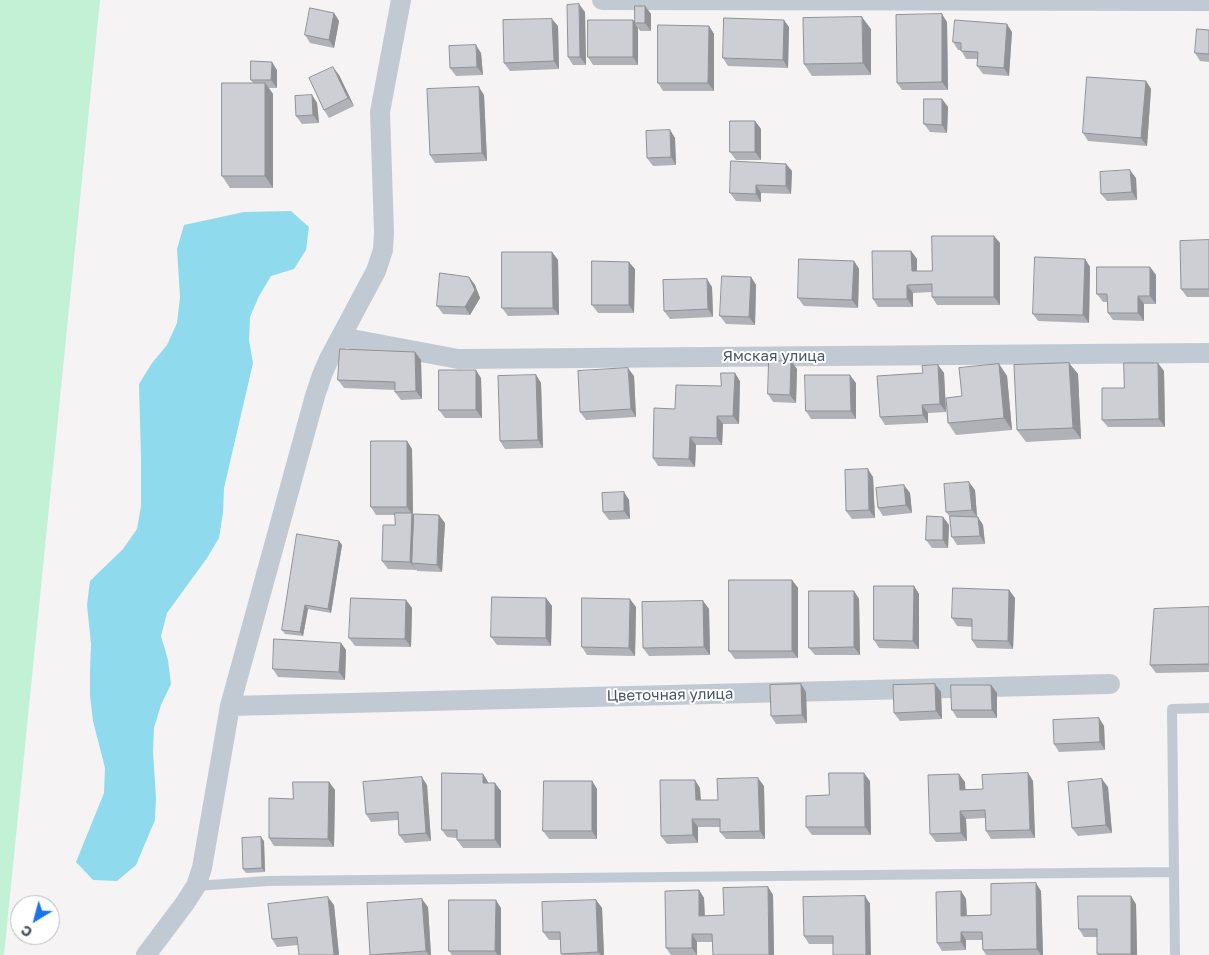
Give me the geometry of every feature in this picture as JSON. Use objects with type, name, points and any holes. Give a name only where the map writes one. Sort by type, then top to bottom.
[{"type":"street","points":[[146,955],[196,886],[202,868],[230,706],[315,396],[322,375],[376,271],[383,250],[380,112],[401,0]]},
{"type":"street","points":[[602,0],[1209,1]]},
{"type":"street","name":"Ямская улица","points":[[341,337],[458,359],[1209,353]]},
{"type":"street","name":"Цветочная улица","points":[[230,706],[1110,684]]},
{"type":"lane","points":[[1175,955],[1172,709],[1209,708]]},
{"type":"lane","points":[[196,886],[267,880],[1174,872]]},
{"type":"green space","points":[[0,0],[100,0],[4,955],[0,955]]},
{"type":"water","points":[[291,211],[309,227],[306,250],[294,269],[271,276],[259,296],[250,317],[249,340],[253,363],[224,488],[219,538],[207,558],[167,613],[161,636],[168,660],[171,684],[161,705],[154,728],[155,820],[136,865],[117,881],[93,880],[76,862],[104,793],[105,768],[93,721],[90,696],[91,644],[87,605],[90,581],[123,549],[137,529],[141,506],[139,384],[152,363],[167,345],[177,323],[180,297],[177,249],[184,225],[244,212]]},
{"type":"building","points":[[579,4],[580,57],[568,57],[567,5]]},
{"type":"building","points":[[635,6],[645,6],[645,23],[635,23]]},
{"type":"building","points":[[310,8],[334,13],[329,40],[305,35]]},
{"type":"building","points":[[942,14],[942,82],[897,83],[896,15]]},
{"type":"building","points":[[862,17],[863,63],[804,64],[803,18]]},
{"type":"building","points":[[724,18],[784,20],[783,60],[723,58]]},
{"type":"building","points":[[552,19],[554,61],[504,63],[503,20]]},
{"type":"building","points":[[588,20],[633,20],[633,57],[588,57]]},
{"type":"building","points":[[955,20],[1007,24],[1004,68],[977,66],[978,52],[961,51],[961,43],[953,42]]},
{"type":"building","points":[[658,25],[709,26],[708,83],[658,83]]},
{"type":"building","points":[[1197,29],[1209,30],[1209,54],[1195,53]]},
{"type":"building","points":[[476,45],[477,67],[450,68],[449,46]]},
{"type":"building","points":[[251,61],[272,62],[271,80],[251,80]]},
{"type":"building","points":[[333,67],[348,98],[324,110],[309,78]]},
{"type":"building","points":[[1087,77],[1146,81],[1141,138],[1083,133]]},
{"type":"building","points":[[222,83],[265,83],[265,176],[222,176]]},
{"type":"building","points":[[479,87],[482,153],[430,155],[427,89]]},
{"type":"building","points":[[312,95],[313,115],[296,116],[295,96]]},
{"type":"building","points":[[924,99],[942,99],[942,125],[924,124]]},
{"type":"building","points":[[730,121],[755,121],[755,152],[730,152]]},
{"type":"building","points":[[670,130],[671,157],[647,158],[646,131]]},
{"type":"building","points":[[731,161],[786,164],[786,186],[756,185],[756,194],[730,193]]},
{"type":"building","points":[[1130,170],[1132,192],[1101,194],[1100,172]]},
{"type":"building","points":[[932,236],[994,236],[994,297],[932,297],[932,284],[907,285],[907,299],[873,299],[872,251],[911,251],[912,271],[932,271]]},
{"type":"building","points":[[1209,240],[1209,289],[1181,289],[1180,241]]},
{"type":"building","points":[[502,252],[552,252],[553,308],[502,308]]},
{"type":"building","points":[[1035,257],[1085,259],[1083,315],[1033,314]]},
{"type":"building","points":[[799,259],[854,261],[852,300],[798,298]]},
{"type":"building","points":[[592,261],[629,262],[629,305],[592,305]]},
{"type":"building","points":[[1097,267],[1150,267],[1150,296],[1138,296],[1138,313],[1108,313],[1107,294],[1097,294]]},
{"type":"building","points":[[440,273],[469,277],[475,290],[465,307],[437,306]]},
{"type":"building","points":[[722,276],[751,277],[749,317],[720,316]]},
{"type":"building","points":[[707,279],[708,309],[664,311],[663,280]]},
{"type":"building","points":[[340,349],[415,352],[416,391],[395,392],[395,382],[338,380]]},
{"type":"building","points":[[769,361],[791,361],[790,395],[768,394]]},
{"type":"building","points":[[1069,363],[1073,428],[1017,430],[1014,365]]},
{"type":"building","points":[[1124,363],[1158,363],[1159,419],[1102,420],[1102,388],[1124,388]]},
{"type":"building","points":[[999,364],[1004,418],[948,423],[946,398],[962,396],[959,368]]},
{"type":"building","points":[[938,365],[940,404],[922,405],[923,415],[880,417],[877,376],[923,373],[922,366]]},
{"type":"building","points":[[628,368],[631,409],[580,412],[578,371]]},
{"type":"building","points":[[439,370],[476,370],[476,410],[439,410]]},
{"type":"building","points":[[721,373],[735,373],[733,416],[717,416],[717,438],[690,437],[689,459],[653,458],[654,408],[675,409],[676,385],[721,386]]},
{"type":"building","points":[[536,375],[538,440],[500,441],[498,376]]},
{"type":"building","points":[[805,375],[850,375],[851,411],[806,411]]},
{"type":"building","points":[[371,441],[407,441],[407,507],[371,507]]},
{"type":"building","points":[[868,469],[869,510],[846,511],[845,470]]},
{"type":"building","points":[[969,482],[972,510],[946,512],[944,484]]},
{"type":"building","points":[[904,485],[906,505],[878,508],[876,488]]},
{"type":"building","points":[[624,492],[624,511],[603,512],[602,493]]},
{"type":"building","points":[[395,513],[412,513],[410,562],[382,561],[383,525],[395,525]]},
{"type":"building","points":[[414,514],[439,515],[437,565],[412,563]]},
{"type":"building","points":[[927,516],[943,517],[943,540],[926,540]]},
{"type":"building","points":[[950,516],[978,517],[980,536],[952,537]]},
{"type":"building","points":[[297,534],[339,541],[328,609],[305,605],[300,632],[282,630]]},
{"type":"building","points":[[729,580],[792,580],[792,651],[729,651]]},
{"type":"building","points":[[874,586],[914,586],[913,641],[874,640]]},
{"type":"building","points":[[953,588],[1009,590],[1008,641],[972,640],[972,619],[952,618]]},
{"type":"building","points":[[809,591],[854,591],[854,647],[809,648]]},
{"type":"building","points":[[492,597],[546,598],[546,638],[491,637]]},
{"type":"building","points":[[351,598],[406,600],[405,639],[349,638]]},
{"type":"building","points":[[582,598],[630,599],[629,648],[582,647]]},
{"type":"building","points":[[703,601],[704,647],[643,648],[642,602]]},
{"type":"building","points":[[1209,607],[1209,664],[1150,665],[1154,609]]},
{"type":"building","points":[[274,639],[341,643],[339,672],[273,669]]},
{"type":"building","points":[[801,684],[802,715],[771,716],[770,685]]},
{"type":"building","points":[[935,684],[936,711],[894,713],[893,685]]},
{"type":"building","points":[[951,685],[991,685],[992,710],[952,710]]},
{"type":"building","points":[[1099,718],[1100,742],[1054,744],[1053,720]]},
{"type":"building","points":[[442,773],[483,774],[483,783],[495,783],[495,840],[457,840],[457,830],[442,830]]},
{"type":"building","points":[[829,773],[864,773],[865,827],[806,827],[806,796],[829,795]]},
{"type":"building","points":[[1028,773],[1030,830],[986,831],[985,810],[960,811],[961,833],[930,834],[928,775],[959,774],[960,790],[983,789],[982,775]]},
{"type":"building","points":[[422,777],[426,833],[399,835],[398,812],[366,814],[363,782]]},
{"type":"building","points":[[758,778],[760,831],[720,832],[720,819],[692,819],[693,835],[661,836],[660,780],[695,780],[696,800],[718,800],[717,779]]},
{"type":"building","points":[[1102,779],[1106,825],[1072,828],[1068,782]]},
{"type":"building","points":[[544,781],[592,781],[592,831],[543,831]]},
{"type":"building","points":[[293,782],[329,782],[328,839],[269,838],[269,798],[293,799]]},
{"type":"building","points":[[261,837],[262,868],[243,869],[242,838]]},
{"type":"building","points":[[1036,883],[1037,949],[983,950],[982,932],[961,932],[961,942],[937,943],[936,892],[961,891],[961,916],[991,915],[991,884]]},
{"type":"building","points":[[768,887],[769,955],[713,955],[712,934],[692,934],[692,948],[666,948],[665,891],[699,890],[699,916],[724,915],[723,888]]},
{"type":"building","points":[[865,896],[866,955],[833,955],[833,936],[804,936],[803,897]]},
{"type":"building","points":[[1078,896],[1131,896],[1131,954],[1097,954],[1097,929],[1079,929]]},
{"type":"building","points":[[328,897],[334,955],[299,955],[297,937],[272,939],[268,904]]},
{"type":"building","points":[[422,899],[426,951],[370,955],[367,903]]},
{"type":"building","points":[[449,900],[496,900],[495,951],[449,951]]},
{"type":"building","points":[[596,900],[598,952],[561,954],[560,932],[543,932],[542,902]]}]
